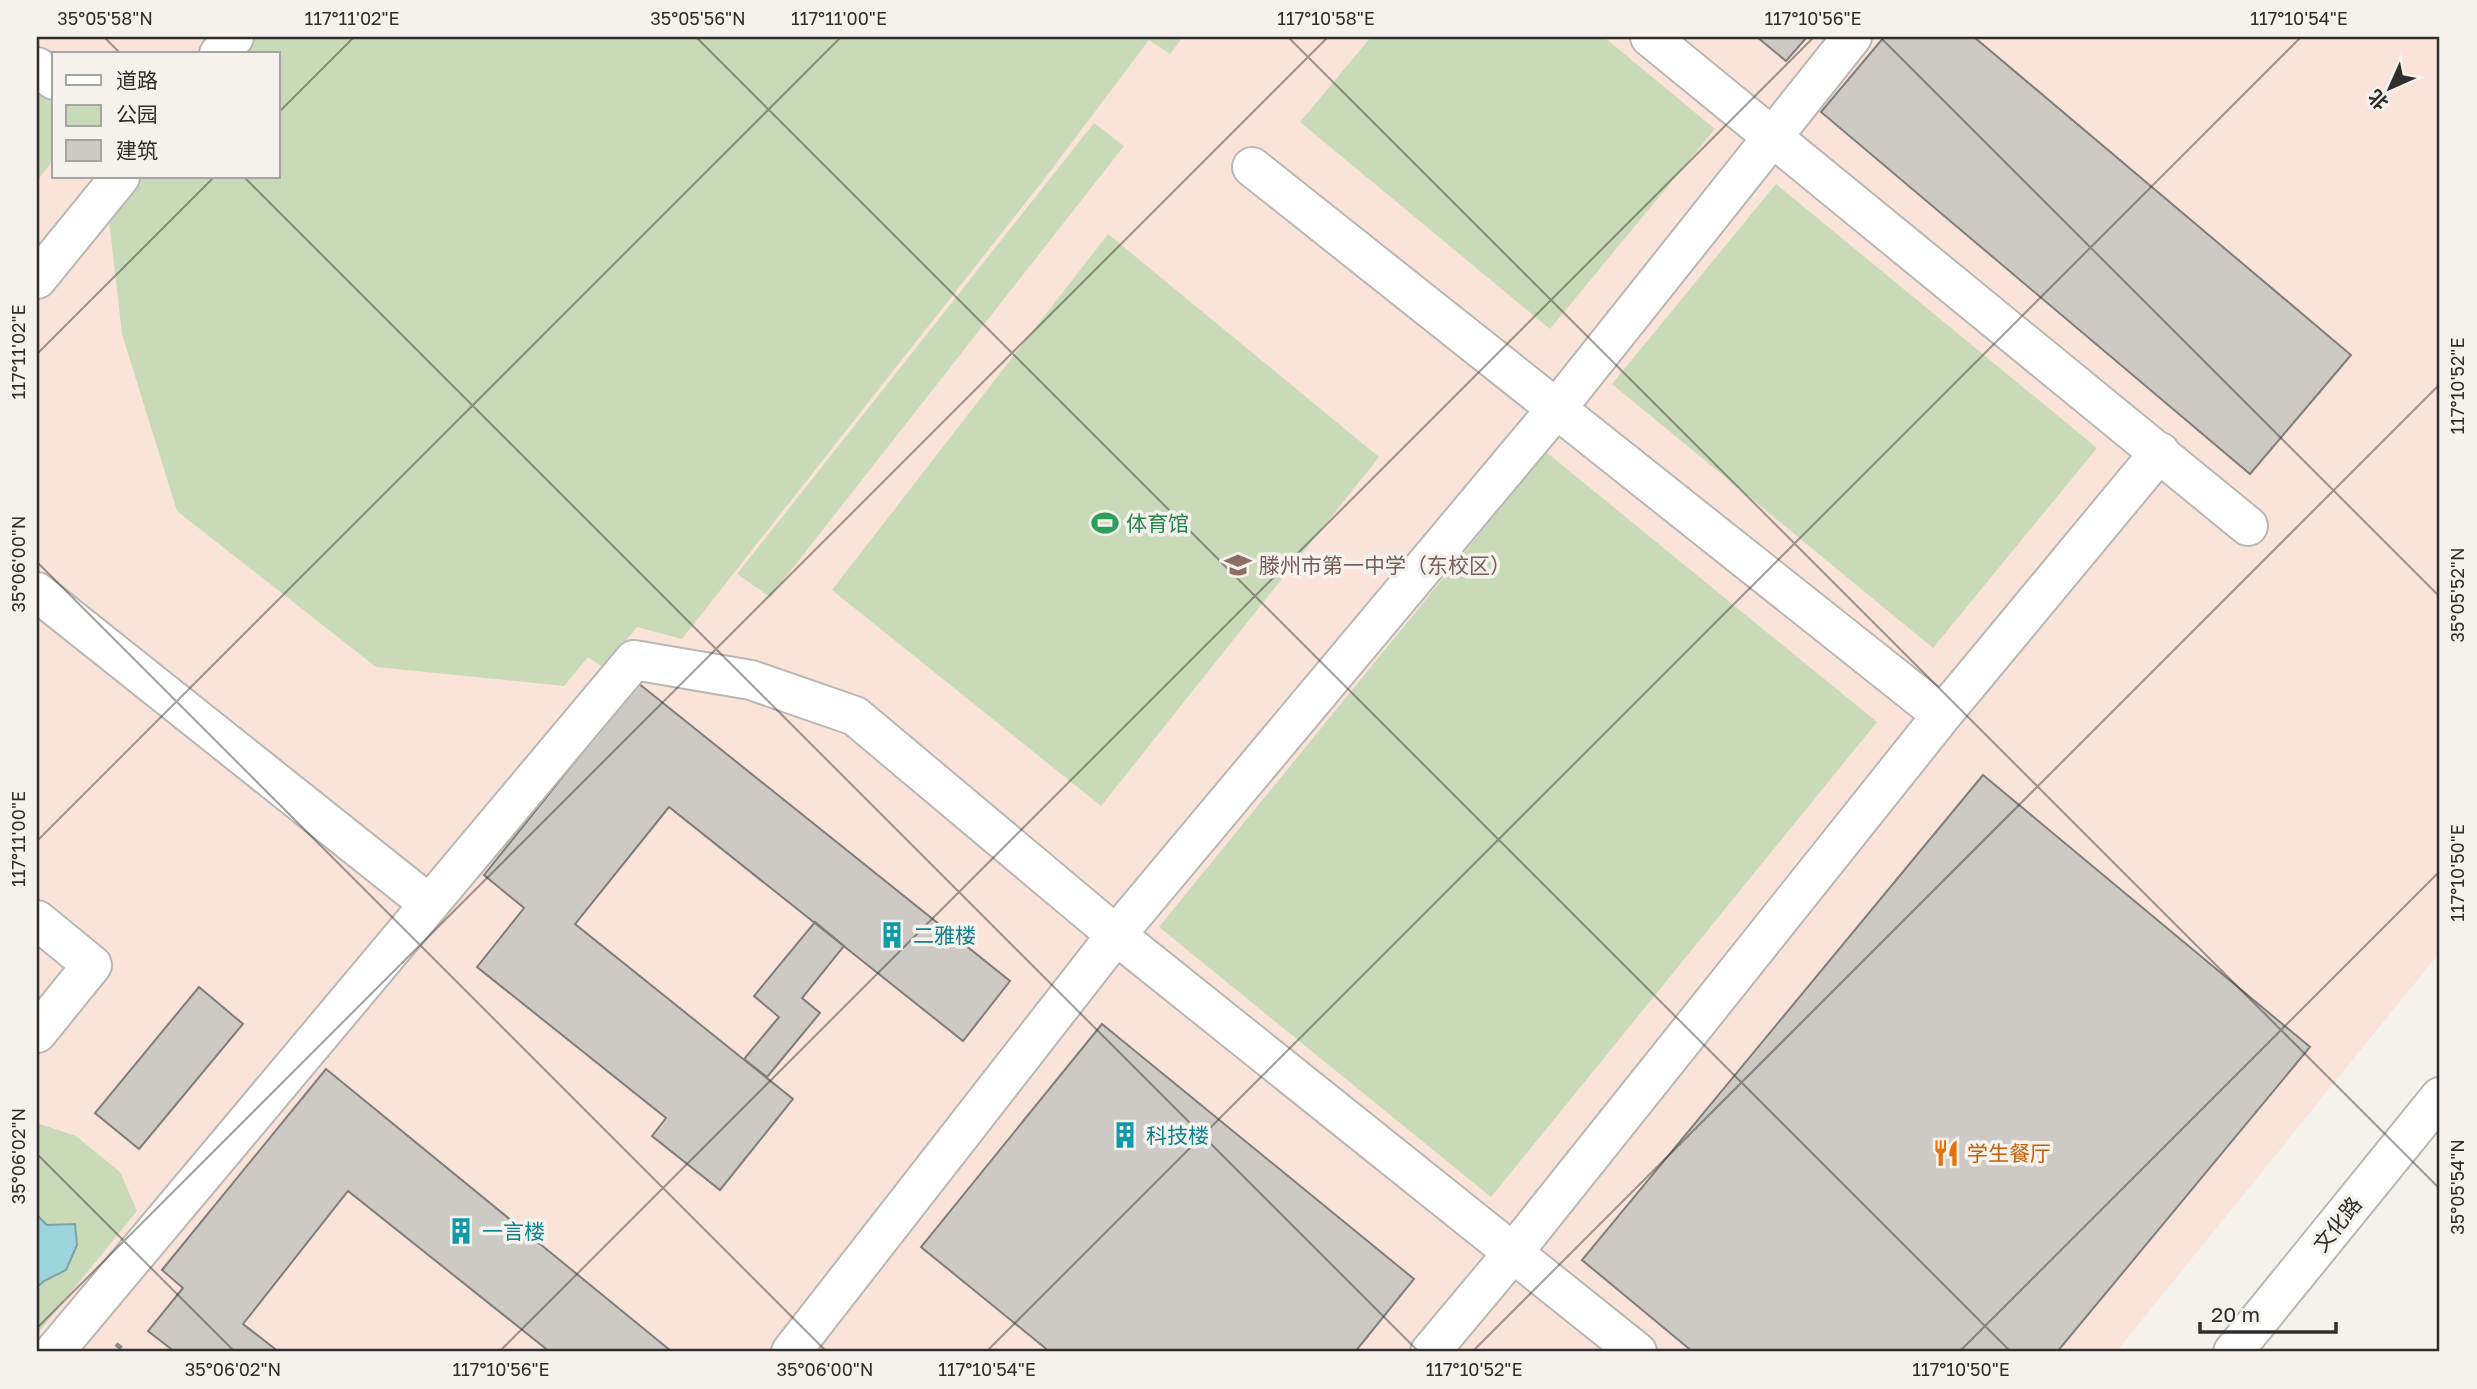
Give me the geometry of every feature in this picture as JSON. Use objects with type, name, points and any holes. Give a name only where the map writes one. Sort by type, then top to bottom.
[{"type":"street","points":[[221,52],[234,37]]},
{"type":"street","points":[[1650,37],[2248,526]]},
{"type":"street","points":[[791,1352],[1116,935],[1557,408],[1852,37]]},
{"type":"street","points":[[37,67],[52,78]]},
{"type":"street","points":[[1252,166],[1942,715]]},
{"type":"street","points":[[37,279],[119,178]]},
{"type":"street","points":[[1430,1352],[1512,1254],[1942,715],[2160,452]]},
{"type":"street","points":[[37,592],[429,904]]},
{"type":"street","points":[[54,1352],[634,660],[751,680],[855,716],[1116,935],[1637,1352]]},
{"type":"street","points":[[37,920],[92,965],[37,1033]]},
{"type":"street","name":"文化路","points":[[2233,1352],[2440,1097]]},
{"type":"shaded area","name":"滕州市第一中学（东校区）","points":[[37,37],[2440,37],[2440,952],[2116,1352],[37,1352]]},
{"type":"green space","points":[[245,37],[1183,37],[1170,54],[1149,40],[1045,178],[682,639],[637,627],[604,668],[588,657],[564,686],[376,667],[177,511],[122,334],[107,202],[127,178],[280,178],[280,52],[233,52]]},
{"type":"green space","points":[[1371,37],[1604,37],[1715,129],[1550,329],[1300,122]]},
{"type":"green space","points":[[37,83],[52,95],[52,162],[37,181]]},
{"type":"green space","points":[[1094,123],[1124,146],[770,597],[737,574]]},
{"type":"green space","points":[[1776,184],[2097,448],[1933,648],[1612,384]]},
{"type":"green space","name":"体育馆","points":[[1108,234],[1379,457],[1101,806],[832,590]]},
{"type":"green space","points":[[1546,452],[1877,722],[1491,1197],[1159,927]]},
{"type":"green space","points":[[37,1123],[76,1136],[120,1172],[137,1211],[37,1334]]},
{"type":"water","points":[[37,1215],[47,1225],[75,1224],[77,1245],[66,1270],[37,1287]]},
{"type":"building","points":[[1757,37],[1807,37],[1786,61]]},
{"type":"building","points":[[1884,37],[1974,37],[2351,355],[2250,474],[1821,112]]},
{"type":"building","name":"二雅楼","points":[[638,683],[1010,981],[963,1041],[669,807],[575,924],[793,1099],[720,1190],[652,1136],[666,1118],[477,967],[524,908],[484,875]]},
{"type":"building","name":"学生餐厅","points":[[1983,775],[2310,1047],[2057,1352],[1693,1352],[1582,1260]]},
{"type":"building","points":[[815,922],[844,946],[802,998],[820,1013],[767,1077],[744,1059],[779,1017],[754,996]]},
{"type":"building","points":[[199,987],[243,1024],[139,1149],[95,1113]]},
{"type":"building","name":"科技楼","points":[[1102,1024],[1414,1279],[1355,1352],[1050,1352],[921,1247]]},
{"type":"building","name":"一言楼","points":[[326,1069],[671,1351],[550,1352],[348,1191],[243,1324],[279,1352],[175,1352],[148,1331],[183,1288],[162,1270]]},
{"type":"place","name":"体育馆","points":[[1105,523]]},
{"type":"place","name":"滕州市第一中学（东校区）","points":[[1238,565]]},
{"type":"place","name":"二雅楼","points":[[892,935]]},
{"type":"place","name":"科技楼","points":[[1125,1135]]},
{"type":"place","name":"学生餐厅","points":[[1946,1153]]},
{"type":"place","name":"一言楼","points":[[461,1231]]}]
